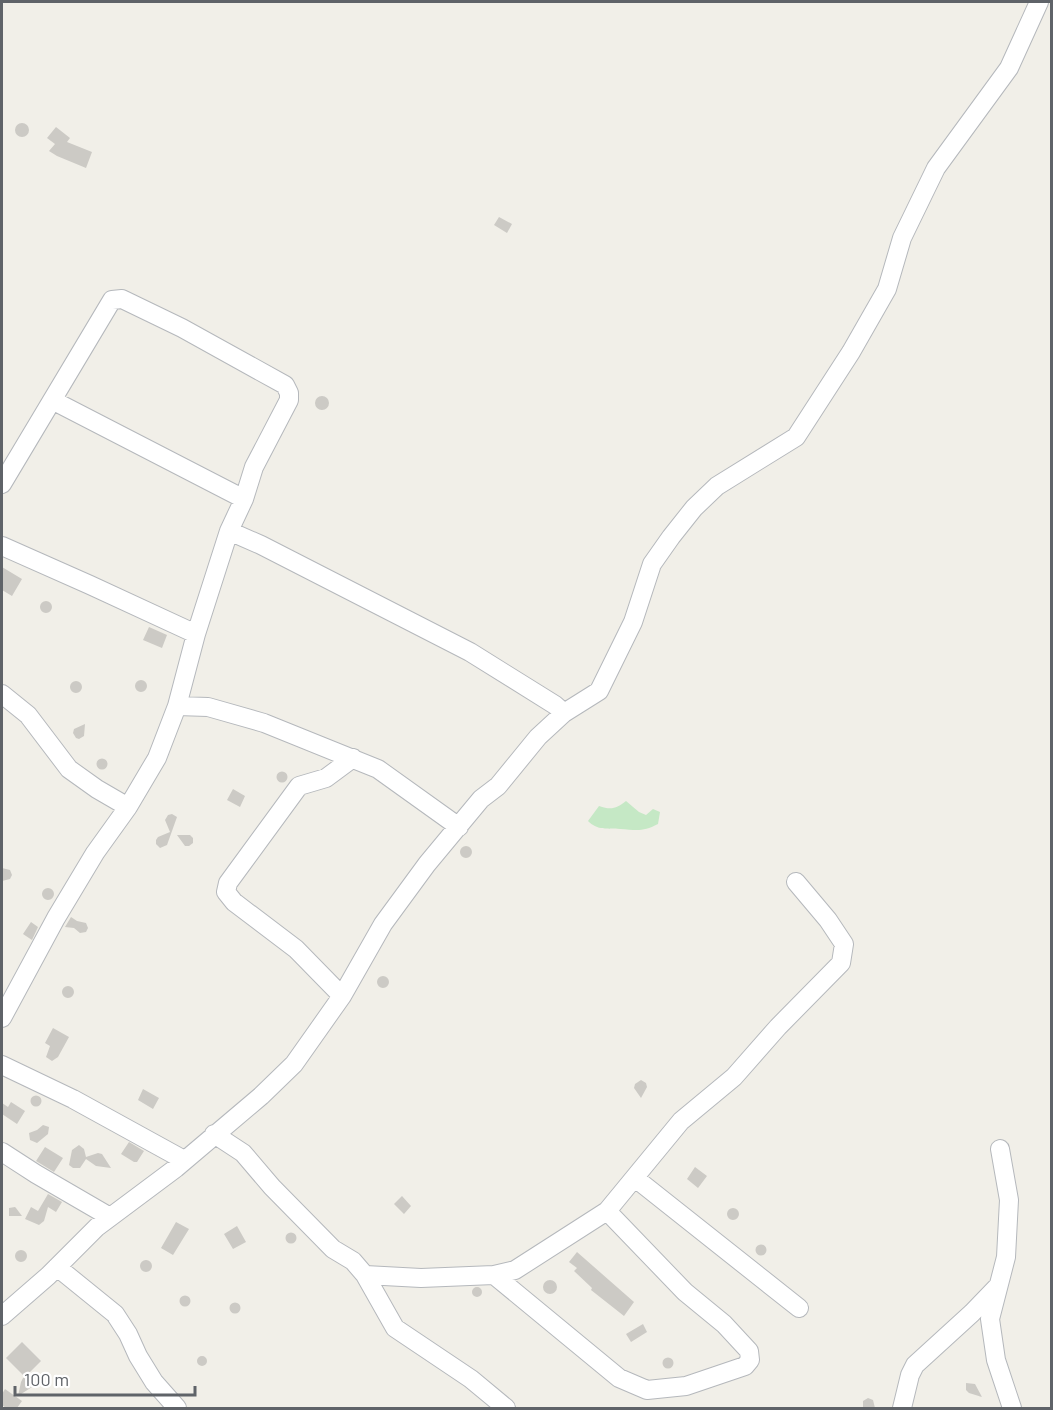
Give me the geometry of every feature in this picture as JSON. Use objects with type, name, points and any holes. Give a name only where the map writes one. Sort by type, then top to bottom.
[{"type":"street","points":[[4,1310],[32,1291],[110,1217],[261,1096],[294,1064],[342,996],[383,924],[427,864],[481,799],[498,786],[538,737],[564,713],[599,691],[633,622],[652,564],[671,537],[694,508],[717,486],[796,437],[851,352],[887,289],[902,238],[936,168],[1010,68],[1039,2]]},
{"type":"street","points":[[2,484],[112,300],[122,299],[182,328],[285,385],[289,393],[289,400],[254,467],[244,499],[229,531],[196,634],[177,706],[156,758],[128,807],[95,853],[73,890],[2,1018]]},
{"type":"street","points":[[52,400],[244,499]]},
{"type":"street","points":[[229,531],[261,545],[470,652],[555,705],[564,713]]},
{"type":"street","points":[[2,546],[196,634]]},
{"type":"street","points":[[2,694],[28,715],[69,769],[128,807]]},
{"type":"street","points":[[177,706],[208,707],[264,723],[353,758],[378,769],[459,827]]},
{"type":"street","points":[[342,996],[296,949],[234,902],[226,892],[228,883],[299,786],[326,778],[353,758]]},
{"type":"street","points":[[365,1275],[421,1278],[494,1275],[515,1270],[607,1212],[681,1121],[734,1077],[778,1027],[841,963],[844,944],[828,920],[796,882]]},
{"type":"street","points":[[2,1065],[73,1100],[184,1160]]},
{"type":"street","points":[[214,1134],[243,1153],[272,1187],[333,1249],[353,1261],[365,1275],[395,1328],[471,1379],[506,1408]]},
{"type":"street","points":[[1000,1149],[1009,1200],[1006,1257],[990,1319],[996,1360],[1012,1408]]},
{"type":"street","points":[[2,1152],[110,1217]]},
{"type":"street","points":[[635,1178],[799,1308]]},
{"type":"street","points":[[494,1275],[619,1378],[647,1390],[686,1386],[745,1366],[750,1360],[749,1351],[724,1324],[685,1292],[607,1212]]},
{"type":"street","points":[[57,1268],[115,1314],[154,1382],[177,1408]]},
{"type":"street","points":[[902,1408],[910,1375],[915,1365],[998,1286]]},
{"type":"green space","points":[[626,801],[646,815],[653,809],[660,812],[658,824],[636,830],[607,829],[599,828],[588,821],[599,806],[613,808]]},
{"type":"building","points":[[22,123],[27,125],[29,130],[27,135],[22,137],[17,135],[15,130],[17,125]]},
{"type":"building","points":[[56,127],[70,138],[67,142],[92,152],[86,168],[49,151],[55,144],[47,138]]},
{"type":"building","points":[[499,217],[512,224],[507,233],[494,225]]},
{"type":"building","points":[[322,396],[327,398],[329,403],[327,408],[322,410],[317,408],[315,403],[317,398]]},
{"type":"building","points":[[2,567],[22,579],[12,596],[2,590]]},
{"type":"building","points":[[48,601],[52,607],[48,613],[44,613],[40,605]]},
{"type":"building","points":[[149,627],[167,635],[162,648],[143,640]]},
{"type":"building","points":[[141,680],[147,686],[141,692],[135,686]]},
{"type":"building","points":[[76,681],[82,687],[76,693],[70,687]]},
{"type":"building","points":[[85,724],[84,736],[76,738],[73,733],[74,729]]},
{"type":"building","points":[[102,759],[106,760],[106,768],[102,769],[98,768],[97,764],[98,760]]},
{"type":"building","points":[[282,772],[286,773],[286,781],[282,782],[278,781],[277,777],[278,773]]},
{"type":"building","points":[[233,789],[245,796],[240,807],[227,800]]},
{"type":"building","points":[[172,814],[177,817],[167,845],[160,848],[156,840],[170,832],[165,820],[168,815]]},
{"type":"building","points":[[177,835],[190,835],[193,843],[185,846]]},
{"type":"building","points":[[466,846],[472,852],[466,858],[460,852]]},
{"type":"building","points":[[2,868],[10,870],[12,875],[10,879],[2,881]]},
{"type":"building","points":[[48,888],[54,894],[48,900],[42,894]]},
{"type":"building","points":[[71,917],[86,923],[88,928],[86,932],[80,933],[74,928],[65,927]]},
{"type":"building","points":[[31,922],[38,927],[32,940],[23,934]]},
{"type":"building","points":[[383,976],[389,982],[383,988],[377,982]]},
{"type":"building","points":[[68,986],[74,992],[68,998],[62,992]]},
{"type":"building","points":[[53,1028],[69,1037],[58,1057],[52,1061],[46,1057],[50,1046],[45,1043]]},
{"type":"building","points":[[641,1080],[646,1083],[647,1087],[641,1098],[634,1088],[635,1084]]},
{"type":"building","points":[[143,1089],[159,1098],[153,1109],[138,1100]]},
{"type":"building","points":[[36,1096],[40,1097],[40,1105],[36,1106],[32,1105],[31,1101],[32,1097]]},
{"type":"building","points":[[11,1102],[25,1111],[17,1124],[2,1114],[2,1103],[8,1107]]},
{"type":"building","points":[[43,1125],[49,1127],[48,1134],[37,1143],[30,1140],[29,1133]]},
{"type":"building","points":[[129,1142],[144,1151],[137,1162],[121,1154]]},
{"type":"building","points":[[79,1145],[84,1149],[86,1157],[102,1154],[111,1168],[96,1166],[86,1159],[80,1168],[73,1168],[69,1165],[72,1150]]},
{"type":"building","points":[[45,1147],[63,1158],[54,1172],[36,1161]]},
{"type":"building","points":[[695,1167],[707,1176],[698,1188],[687,1179]]},
{"type":"building","points":[[48,1194],[62,1202],[56,1212],[48,1207],[44,1221],[39,1225],[25,1219],[31,1207],[38,1211]]},
{"type":"building","points":[[402,1196],[411,1206],[404,1214],[394,1204]]},
{"type":"building","points":[[15,1207],[22,1216],[9,1216],[9,1208]]},
{"type":"building","points":[[733,1208],[739,1214],[733,1220],[727,1214]]},
{"type":"building","points":[[176,1222],[189,1229],[173,1255],[161,1248]]},
{"type":"building","points":[[237,1226],[246,1242],[233,1249],[224,1234]]},
{"type":"building","points":[[291,1233],[295,1234],[295,1242],[291,1243],[287,1242],[286,1238],[287,1234]]},
{"type":"building","points":[[761,1245],[765,1246],[765,1254],[761,1255],[757,1254],[756,1250],[757,1246]]},
{"type":"building","points":[[23,1250],[27,1256],[23,1262],[19,1262],[15,1254]]},
{"type":"building","points":[[577,1252],[634,1302],[624,1316],[591,1290],[592,1288],[574,1271],[577,1268],[569,1262]]},
{"type":"building","points":[[148,1260],[152,1266],[148,1272],[144,1272],[140,1264]]},
{"type":"building","points":[[550,1280],[555,1282],[557,1287],[555,1292],[550,1294],[545,1292],[543,1287],[545,1282]]},
{"type":"building","points":[[477,1287],[481,1288],[481,1296],[477,1297],[473,1296],[472,1292],[473,1288]]},
{"type":"building","points":[[185,1296],[189,1297],[189,1305],[185,1306],[181,1305],[180,1301],[181,1297]]},
{"type":"building","points":[[235,1302],[241,1308],[235,1314],[229,1308]]},
{"type":"building","points":[[643,1324],[647,1332],[631,1342],[626,1334]]},
{"type":"building","points":[[22,1342],[41,1361],[27,1375],[32,1381],[32,1387],[18,1396],[24,1376],[6,1358]]},
{"type":"building","points":[[202,1356],[206,1357],[206,1365],[202,1366],[198,1365],[197,1361],[198,1357]]},
{"type":"building","points":[[668,1357],[674,1363],[668,1369],[662,1363]]},
{"type":"building","points":[[966,1383],[975,1384],[982,1397],[969,1393],[966,1390]]},
{"type":"building","points":[[5,1389],[22,1401],[17,1408],[6,1408],[2,1405],[2,1394]]},
{"type":"building","points":[[868,1398],[873,1400],[875,1408],[863,1408],[863,1401]]}]
